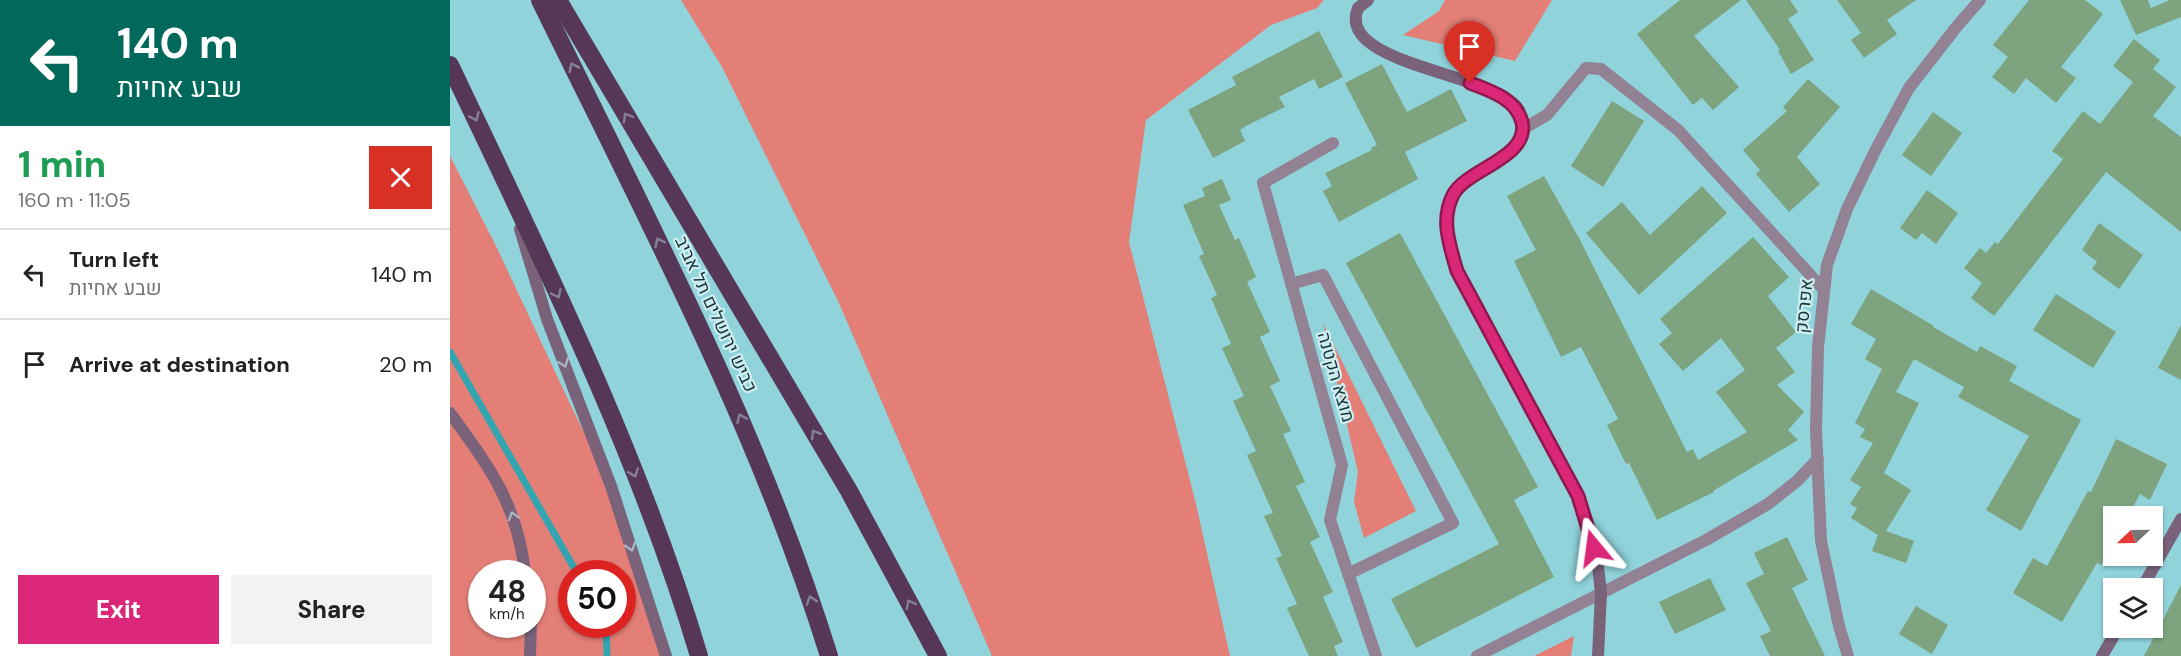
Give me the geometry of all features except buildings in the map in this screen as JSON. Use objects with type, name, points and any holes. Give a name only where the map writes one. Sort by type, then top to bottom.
[{"type":"highway","name":"כביש ירושלים תל אביב","points":[[540,0],[684,294],[745,427],[794,549],[829,656]]},
{"type":"highway","points":[[558,0],[849,491],[938,656]]},
{"type":"highway","points":[[450,64],[623,444],[661,542],[699,656]]},
{"type":"main road","points":[[1368,0],[1358,8],[1355,22],[1361,37],[1368,44],[1487,89],[1519,111],[1523,129],[1519,142],[1507,154],[1463,182],[1453,195],[1447,216],[1447,239],[1457,271],[1578,496],[1598,566],[1601,593],[1598,656]]},
{"type":"main road","points":[[508,188],[547,319],[611,486],[666,656]]},
{"type":"main road","points":[[450,413],[489,466],[510,506],[524,560]]},
{"type":"main road","points":[[2148,578],[2181,519]]},
{"type":"main road","points":[[530,656],[531,638]]},
{"type":"main road","points":[[2102,656],[2113,638]]},
{"type":"street","name":"אפרסק","points":[[1848,656],[1839,626],[1821,541],[1818,347],[1827,265],[1847,209],[1909,88],[1980,0]]},
{"type":"street","points":[[1523,129],[1547,115],[1586,68],[1601,69],[1678,130],[1824,290]]},
{"type":"street","name":"מוצא הקטנה","points":[[1333,143],[1263,183],[1342,465],[1330,520],[1376,656]]},
{"type":"street","points":[[1291,284],[1323,275],[1453,523],[1348,574]]},
{"type":"street","points":[[1477,656],[1706,540],[1768,504],[1797,481],[1818,459]]},
{"type":"shaded area","points":[[681,0],[1324,0],[1317,8],[1271,25],[1146,120],[1129,242],[1196,504],[1230,656],[992,656],[838,301],[722,67]]},
{"type":"shaded area","points":[[1445,0],[1552,0],[1515,61],[1403,35],[1439,11]]},
{"type":"shaded area","points":[[450,156],[497,248],[611,486],[635,560],[558,560],[558,638],[636,638],[636,562],[667,656],[450,656]]},
{"type":"shaded area","points":[[1323,323],[1416,511],[1364,538],[1354,502],[1358,472]]},
{"type":"shaded area","points":[[1574,636],[1571,656],[1534,656]]},
{"type":"waterway","points":[[450,352],[570,560]]},
{"type":"waterway","points":[[606,638],[607,656]]},
{"type":"route","points":[[1470,83],[1487,89],[1510,102],[1519,111],[1523,129],[1519,142],[1507,154],[1463,182],[1453,195],[1447,216],[1447,239],[1457,271],[1578,496],[1594,548]]}]
